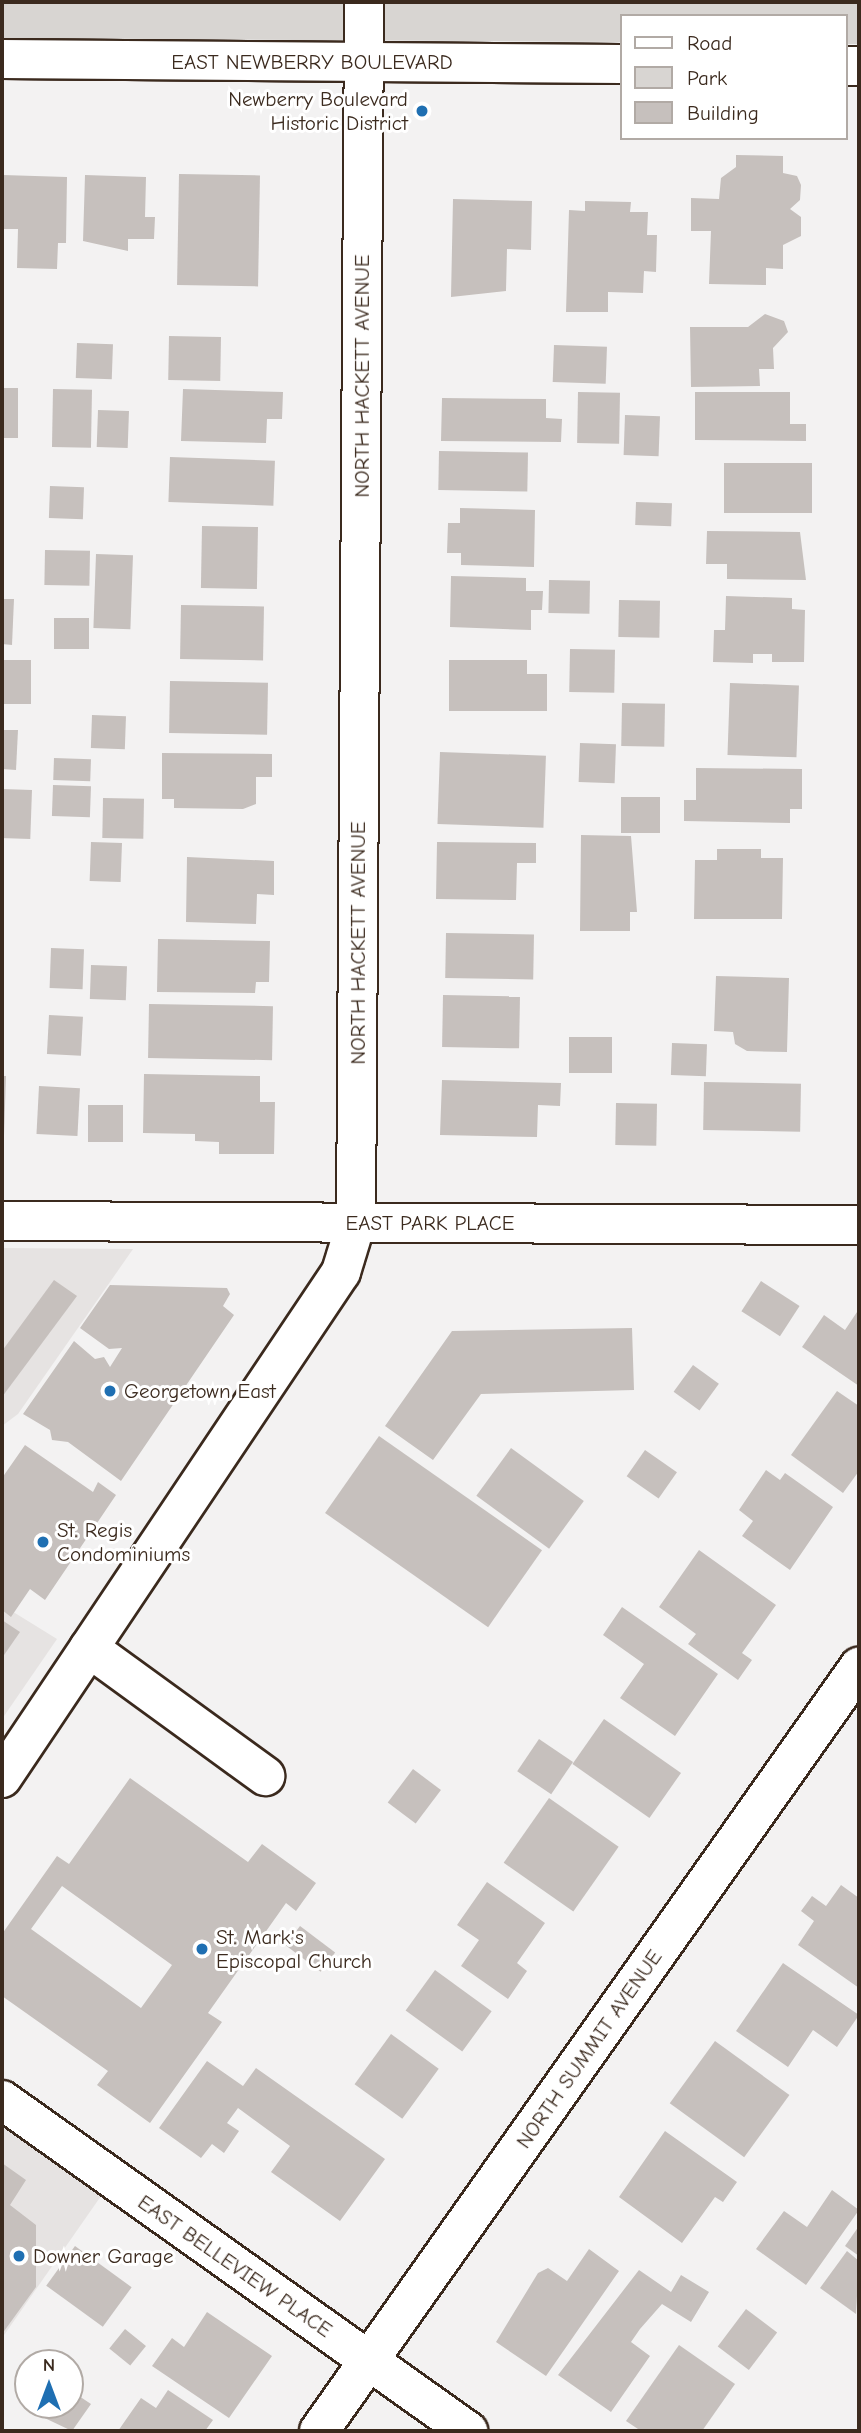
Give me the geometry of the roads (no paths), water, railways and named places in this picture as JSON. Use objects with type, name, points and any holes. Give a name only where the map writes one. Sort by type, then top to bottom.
[{"type":"street","name":"NORTH HACKETT AVENUE","points":[[2,1778],[341,1272],[356,1223],[365,2]]},
{"type":"street","name":"EAST NEWBERRY BOULEVARD","points":[[2,59],[620,64]]},
{"type":"street","name":"EAST PARK PLACE","points":[[2,1222],[859,1225]]},
{"type":"street","points":[[89,1648],[265,1776]]},
{"type":"street","name":"NORTH SUMMIT AVENUE","points":[[319,2431],[859,1667]]},
{"type":"street","name":"EAST BELLEVIEW PLACE","points":[[2,2100],[468,2431]]},
{"type":"place","name":"Newberry Boulevard Historic District","points":[[422,111]]},
{"type":"place","name":"Georgetown East","points":[[110,1391]]},
{"type":"place","name":"St. Regis Condominiums","points":[[43,1542]]},
{"type":"place","name":"St. Mark's Episcopal Church","points":[[202,1949]]},
{"type":"place","name":"Downer Garage","points":[[19,2256]]}]
